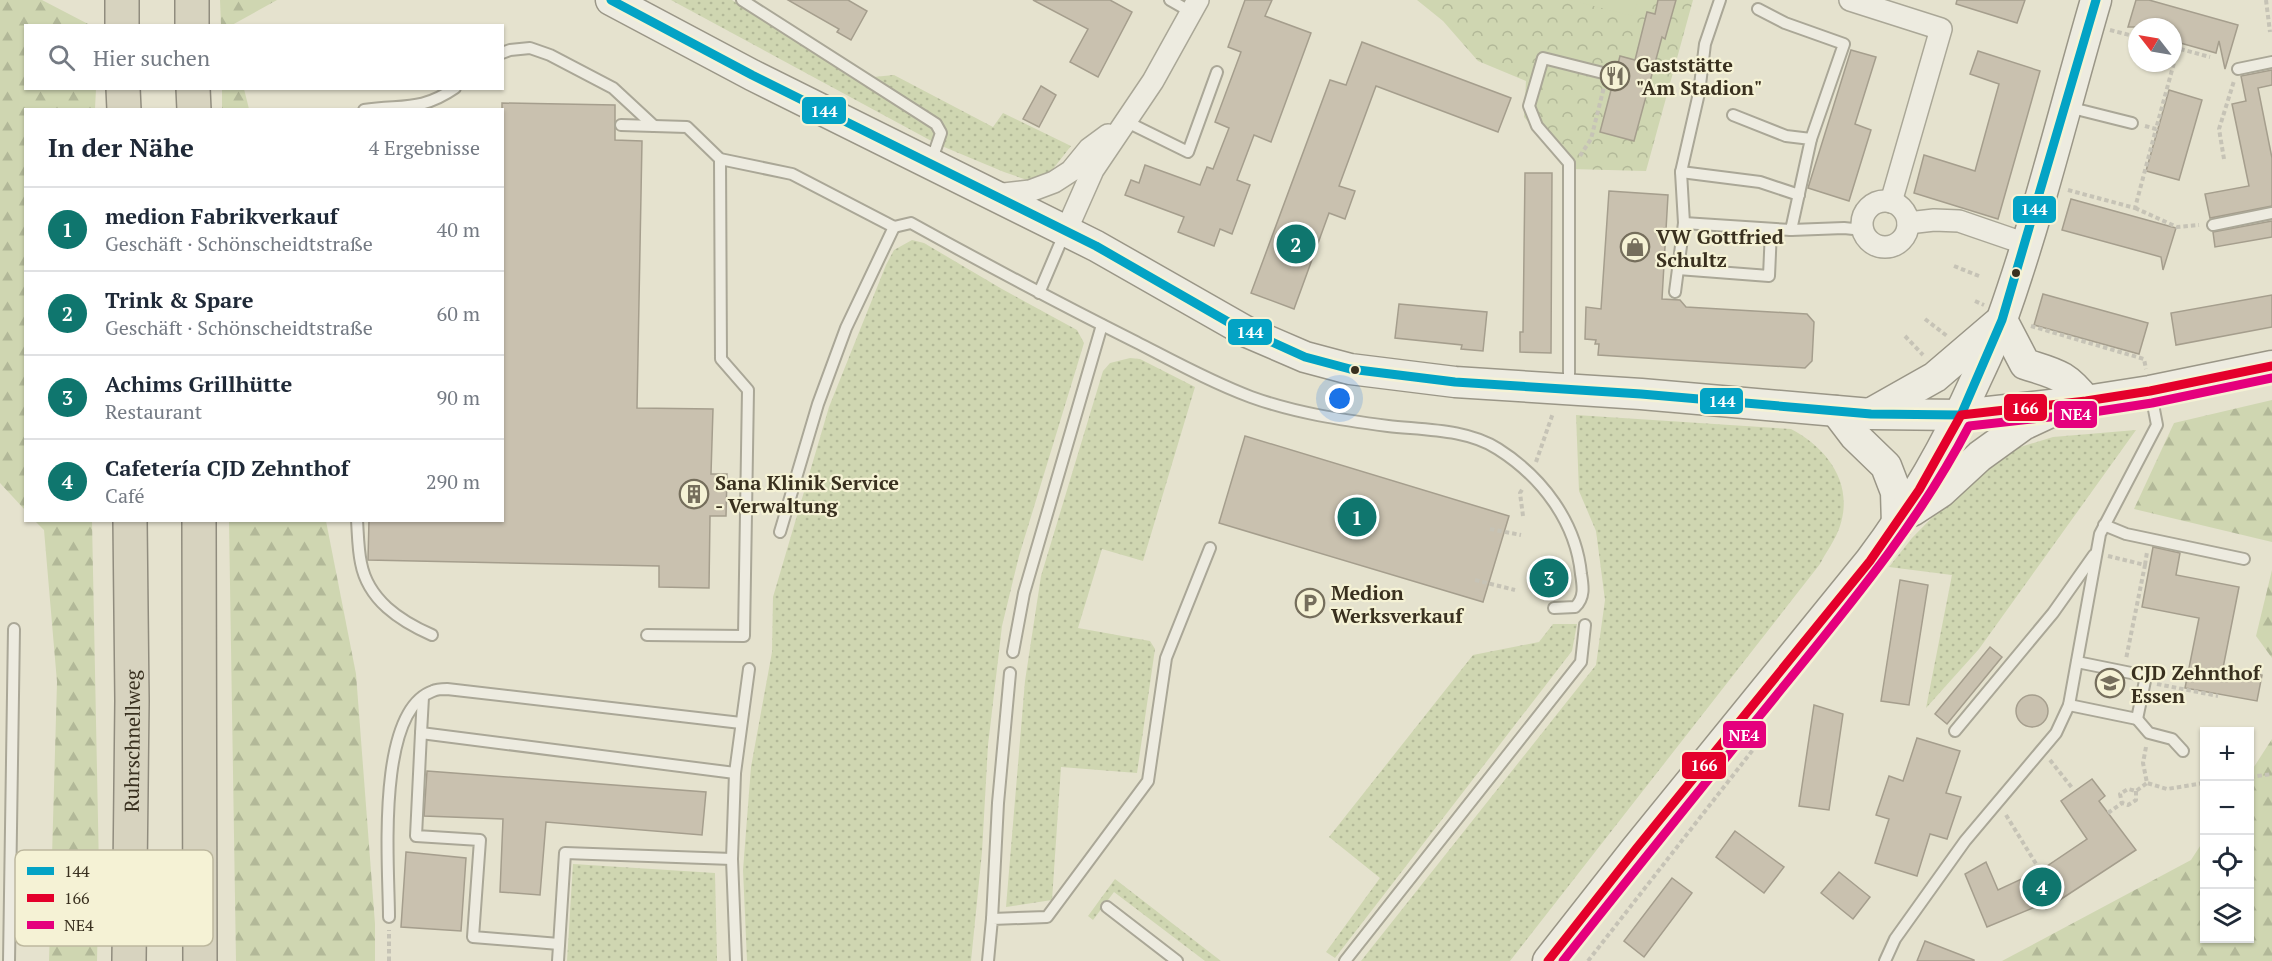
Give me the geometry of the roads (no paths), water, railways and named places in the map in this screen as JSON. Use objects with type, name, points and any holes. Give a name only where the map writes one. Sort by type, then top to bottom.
[{"type":"highway","points":[[122,0],[122,24]]},
{"type":"highway","points":[[192,0],[192,24]]},
{"type":"highway","points":[[123,90],[124,108]]},
{"type":"highway","points":[[193,90],[194,108]]},
{"type":"highway","name":"Ruhrschnellweg","points":[[130,522],[132,701],[130,850]]},
{"type":"highway","points":[[199,522],[200,850]]},
{"type":"highway","name":"Ruhrschnellweg","points":[[129,946],[129,961]]},
{"type":"highway","points":[[200,946],[200,961]]},
{"type":"main road","points":[[611,0],[929,165],[1066,231],[1230,323],[1305,357],[1350,369],[1404,377],[1871,414],[1961,415],[2150,391],[2272,366]]},
{"type":"main road","points":[[2076,402],[2071,383],[2056,374],[2025,364],[2016,323],[2026,244],[2096,0]]},
{"type":"main road","points":[[1871,414],[1935,376],[2016,323]]},
{"type":"main road","points":[[1548,961],[1899,522],[1936,463],[1961,415],[2016,323]]},
{"type":"main road","points":[[1899,522],[1941,492],[1980,456],[2023,425],[2076,402]]},
{"type":"main road","points":[[1836,411],[1855,436],[1886,466],[1896,492],[1899,522]]},
{"type":"street","points":[[1850,0],[1941,29],[1891,201]]},
{"type":"street","points":[[1066,231],[1084,187],[1103,153],[1153,81],[1195,6]]},
{"type":"street","points":[[993,196],[1030,191],[1054,182],[1071,171],[1089,149],[1125,121]]},
{"type":"street","points":[[1891,201],[1903,210],[1908,223],[1904,237],[1892,246],[1885,247],[1871,243],[1863,230],[1864,214],[1875,203],[1891,201]]},
{"type":"street","points":[[1908,223],[1934,220],[1959,222],[2026,244]]},
{"type":"lane","points":[[742,0],[936,124],[940,134],[929,165]]},
{"type":"lane","points":[[1170,0],[1195,6]]},
{"type":"lane","points":[[1676,292],[1684,223],[1681,172],[1699,93],[1705,44],[1720,0]]},
{"type":"lane","points":[[1758,9],[1785,23],[1844,44],[1811,139],[1791,230]]},
{"type":"lane","points":[[504,52],[530,48],[550,55],[613,88],[654,126]]},
{"type":"lane","points":[[1565,389],[1569,163],[1537,126],[1529,106],[1543,58],[1607,74]]},
{"type":"lane","points":[[2238,69],[2272,62]]},
{"type":"lane","points":[[1125,121],[1188,152],[1217,72]]},
{"type":"lane","points":[[386,108],[433,102],[452,90]]},
{"type":"lane","points":[[2065,106],[2136,124]]},
{"type":"lane","points":[[1733,115],[1786,135],[1811,139]]},
{"type":"lane","points":[[621,125],[687,127],[720,159],[792,174],[894,227],[911,223],[1102,325],[1250,397],[1282,407],[1337,419],[1453,433],[1478,439],[1498,449],[1531,476],[1553,501],[1563,515],[1574,540],[1583,591],[1581,601],[1575,607],[1554,608]]},
{"type":"lane","points":[[647,635],[744,636],[748,390],[721,359],[720,159]]},
{"type":"lane","points":[[1681,172],[1760,182],[1799,195]]},
{"type":"lane","points":[[2213,225],[2272,213]]},
{"type":"lane","points":[[1684,223],[1771,230],[1844,228],[1863,230]]},
{"type":"lane","points":[[780,532],[818,404],[846,328],[894,227]]},
{"type":"lane","points":[[1678,269],[1769,276],[1771,230]]},
{"type":"lane","points":[[1039,292],[1066,231]]},
{"type":"lane","points":[[1013,652],[1023,593],[1102,325]]},
{"type":"lane","points":[[1885,961],[1895,939],[1965,841],[2056,733],[2069,705],[2096,552],[2104,525],[2157,425],[2150,391]]},
{"type":"lane","points":[[357,522],[361,565],[370,588],[387,609],[408,624],[432,635]]},
{"type":"lane","points":[[2104,525],[2126,534],[2244,559]]},
{"type":"lane","points":[[992,919],[1047,917],[1148,781],[1166,658],[1210,548]]},
{"type":"lane","points":[[1955,731],[2053,613],[2096,552]]},
{"type":"lane","points":[[1345,961],[1581,662],[1585,625]]},
{"type":"lane","points":[[9,961],[14,629]]},
{"type":"lane","points":[[2077,662],[2146,676],[2137,719]]},
{"type":"lane","points":[[736,961],[732,859],[735,773],[749,669]]},
{"type":"lane","points":[[988,961],[998,803],[1010,673]]},
{"type":"lane","points":[[389,917],[390,779],[399,732],[407,716],[423,697],[433,690],[447,688],[741,723]]},
{"type":"lane","points":[[423,697],[416,836],[480,840],[473,937],[559,944]]},
{"type":"lane","points":[[2069,705],[2137,719],[2149,733],[2172,739],[2183,751]]},
{"type":"lane","points":[[0,711],[12,711]]},
{"type":"lane","points":[[421,733],[735,773]]},
{"type":"lane","points":[[558,961],[565,854],[732,859]]},
{"type":"lane","points":[[1107,907],[1177,961]]},
{"type":"place","name":"Gaststätte \"Am Stadion\"","points":[[1615,76]]},
{"type":"place","name":"Trink & Spare","points":[[1296,244]]},
{"type":"place","name":"VW Gottfried Schultz","points":[[1635,247]]},
{"type":"place","name":"Sana Klinik Service - Verwaltung","points":[[694,494]]},
{"type":"place","name":"medion Fabrikverkauf","points":[[1357,517]]},
{"type":"place","name":"Achims Grillhütte","points":[[1549,578]]},
{"type":"place","name":"Medion Werksverkauf","points":[[1310,603]]},
{"type":"place","name":"CJD Zehnthof Essen","points":[[2110,683]]},
{"type":"place","name":"Cafetería CJD Zehnthof","points":[[2042,887]]}]
